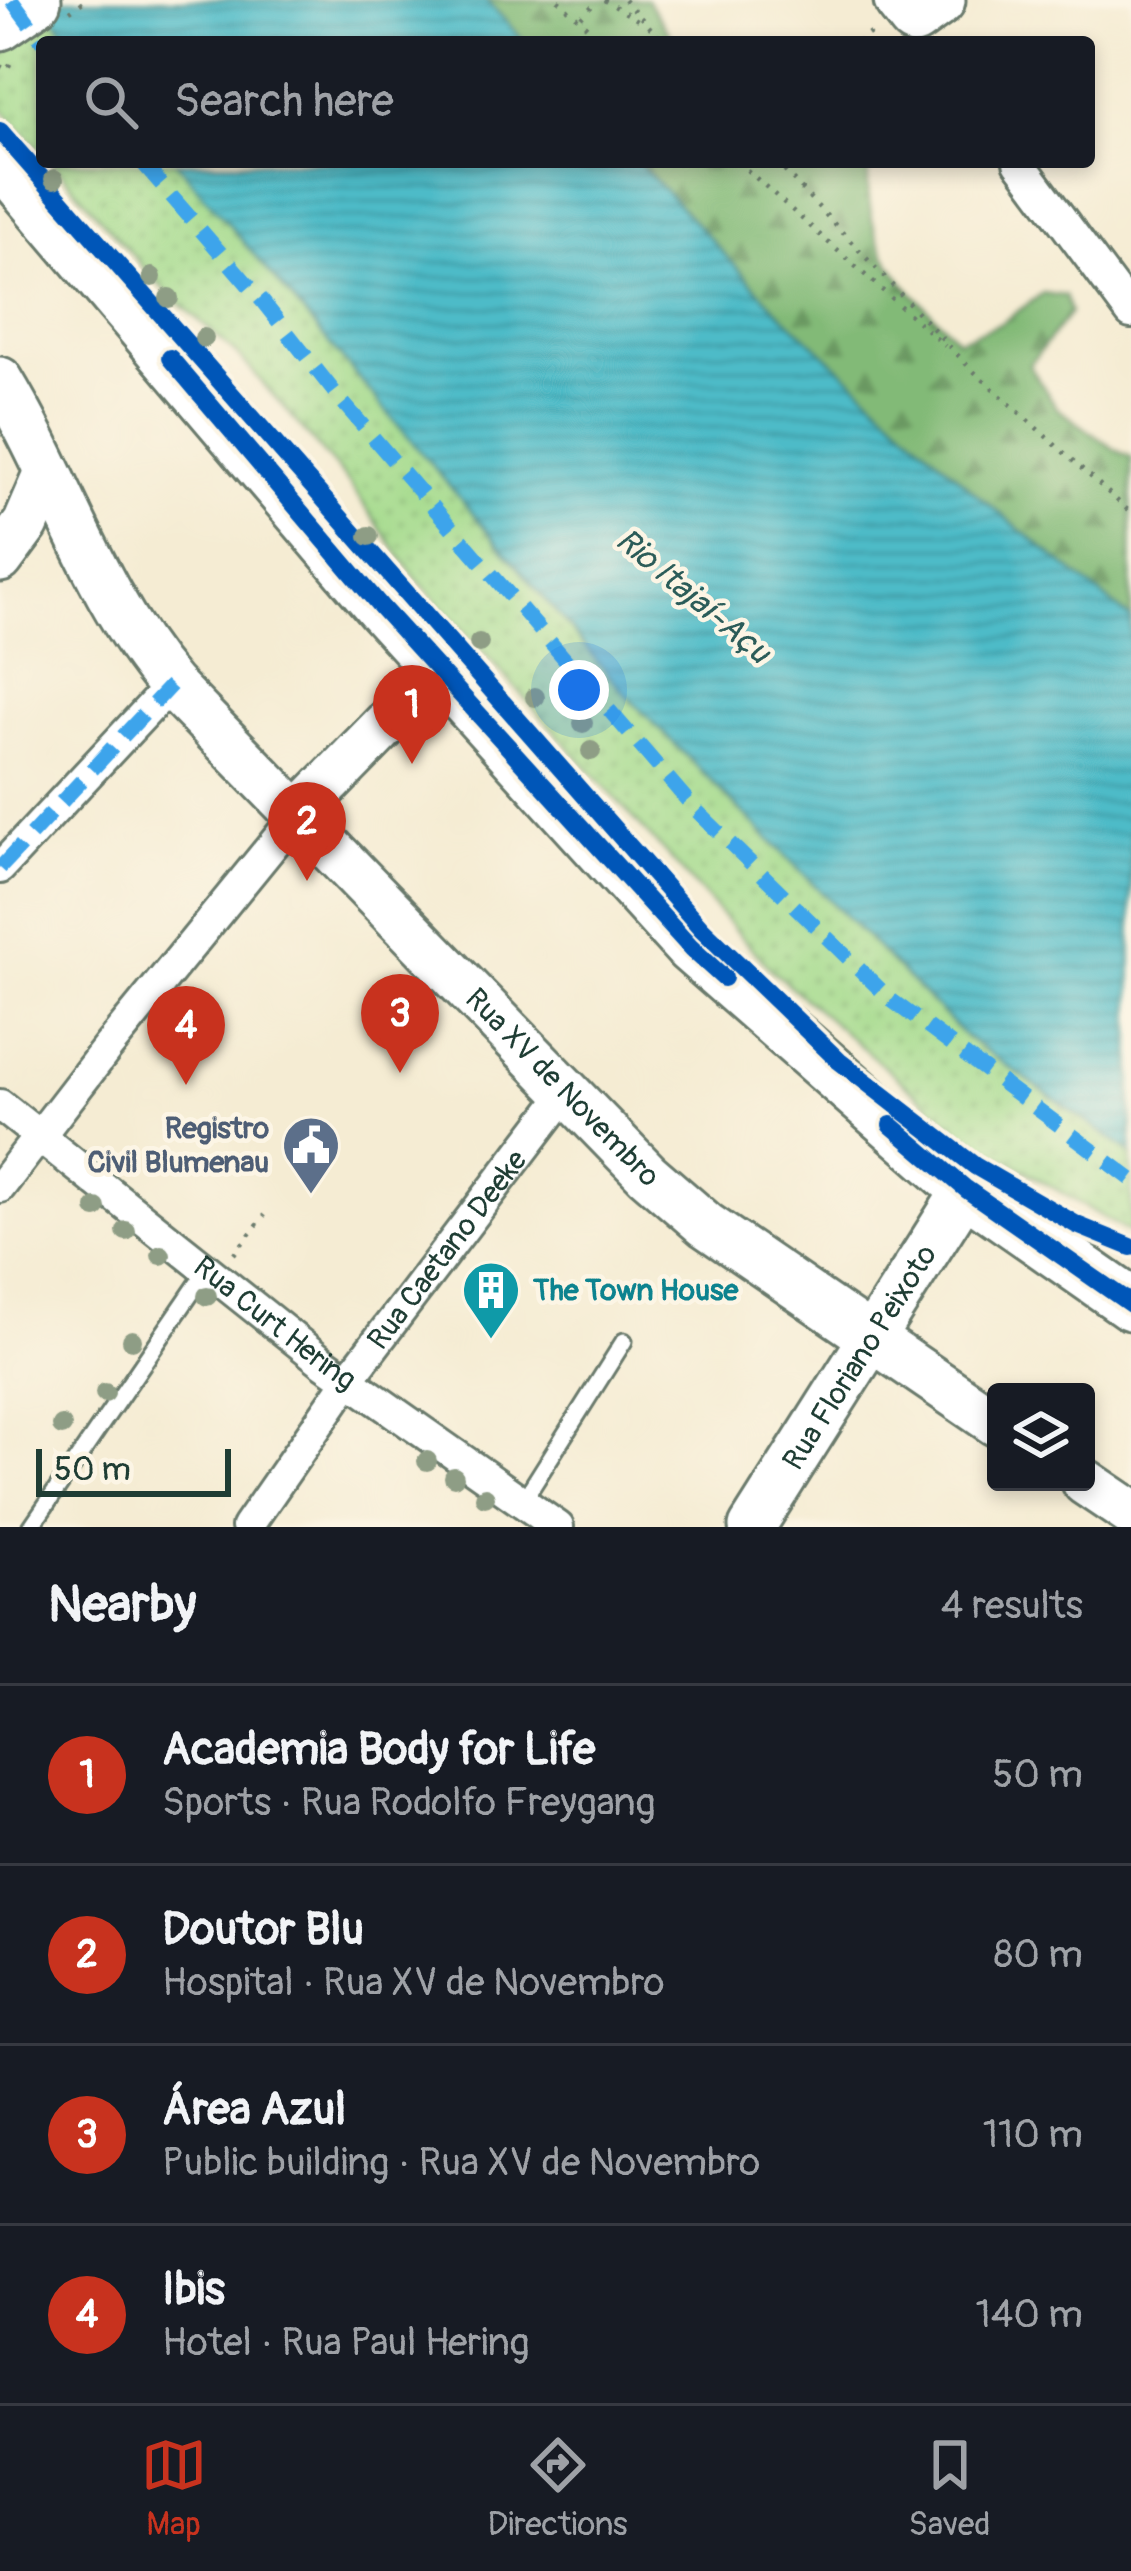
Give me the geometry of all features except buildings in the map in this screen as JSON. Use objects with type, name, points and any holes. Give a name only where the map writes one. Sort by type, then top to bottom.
[{"type":"main road","points":[[7,40],[35,0]]},
{"type":"main road","points":[[0,158],[438,671],[691,947],[966,1189],[1131,1304]]},
{"type":"street","points":[[1023,168],[1131,313]]},
{"type":"street","name":"Rua XV de Novembro","points":[[0,380],[82,549],[137,646],[171,685],[647,1174],[706,1225],[987,1417]]},
{"type":"street","points":[[0,560],[26,524],[48,472]]},
{"type":"street","points":[[0,560],[40,549],[82,549]]},
{"type":"street","points":[[0,1187],[298,814],[438,671]]},
{"type":"street","points":[[0,868],[171,685]]},
{"type":"street","name":"Rua Caetano Deeke","points":[[247,1527],[348,1381],[567,1092]]},
{"type":"street","name":"Rua Curt Hering","points":[[0,1105],[348,1381],[558,1527]]},
{"type":"street","name":"Rua Floriano Peixoto","points":[[752,1527],[966,1189]]},
{"type":"street","points":[[1095,1489],[1131,1513]]},
{"type":"lane","points":[[31,1527],[207,1270]]},
{"type":"lane","points":[[523,1502],[625,1341]]},
{"type":"path","points":[[558,0],[597,36]]},
{"type":"path","points":[[579,19],[601,0],[649,27]]},
{"type":"path","points":[[624,0],[658,36]]},
{"type":"path","points":[[0,66],[8,70],[7,40]]},
{"type":"path","points":[[745,168],[1131,513]]},
{"type":"path","points":[[782,168],[970,368]]},
{"type":"path","points":[[239,1247],[265,1215]]},
{"type":"green space","points":[[0,0],[39,0],[69,36],[36,36],[36,145],[0,107]]},
{"type":"green space","points":[[486,0],[647,0],[671,36],[519,36]]},
{"type":"green space","points":[[57,168],[181,168],[626,695],[965,1036],[1131,1153],[1131,1234],[964,1134],[771,970],[415,577],[348,482],[241,358],[155,281]]},
{"type":"green space","points":[[644,168],[868,168],[880,246],[904,283],[958,340],[1002,323],[1043,293],[1065,296],[1070,313],[1029,365],[1057,408],[1131,457],[1131,619],[981,498],[775,308]]},
{"type":"water","points":[[39,0],[486,0],[519,36],[69,36]]},
{"type":"water","name":"Rio Itajaí-Açu","points":[[181,168],[644,168],[775,308],[981,498],[1131,619],[1131,1153],[965,1036],[626,695]]},
{"type":"marked path","points":[[12,0],[39,36]]},
{"type":"marked path","points":[[147,168],[693,807],[890,999],[1131,1179]]},
{"type":"marked path","points":[[0,868],[171,685]]},
{"type":"cycle path","points":[[0,131],[702,929],[839,1061],[975,1166],[1077,1225],[1131,1247]]},
{"type":"cycle path","points":[[170,358],[382,608],[691,948],[724,978]]},
{"type":"cycle path","points":[[891,1125],[966,1189],[1131,1304]]},
{"type":"place","name":"Academia Body for Life","points":[[412,764]]},
{"type":"place","name":"Doutor Blu","points":[[307,881]]},
{"type":"place","name":"Área Azul","points":[[400,1073]]},
{"type":"place","name":"Ibis","points":[[186,1085]]},
{"type":"place","name":"Registro Civil Blumenau","points":[[311,1196]]},
{"type":"place","name":"The Town House","points":[[491,1341]]}]
